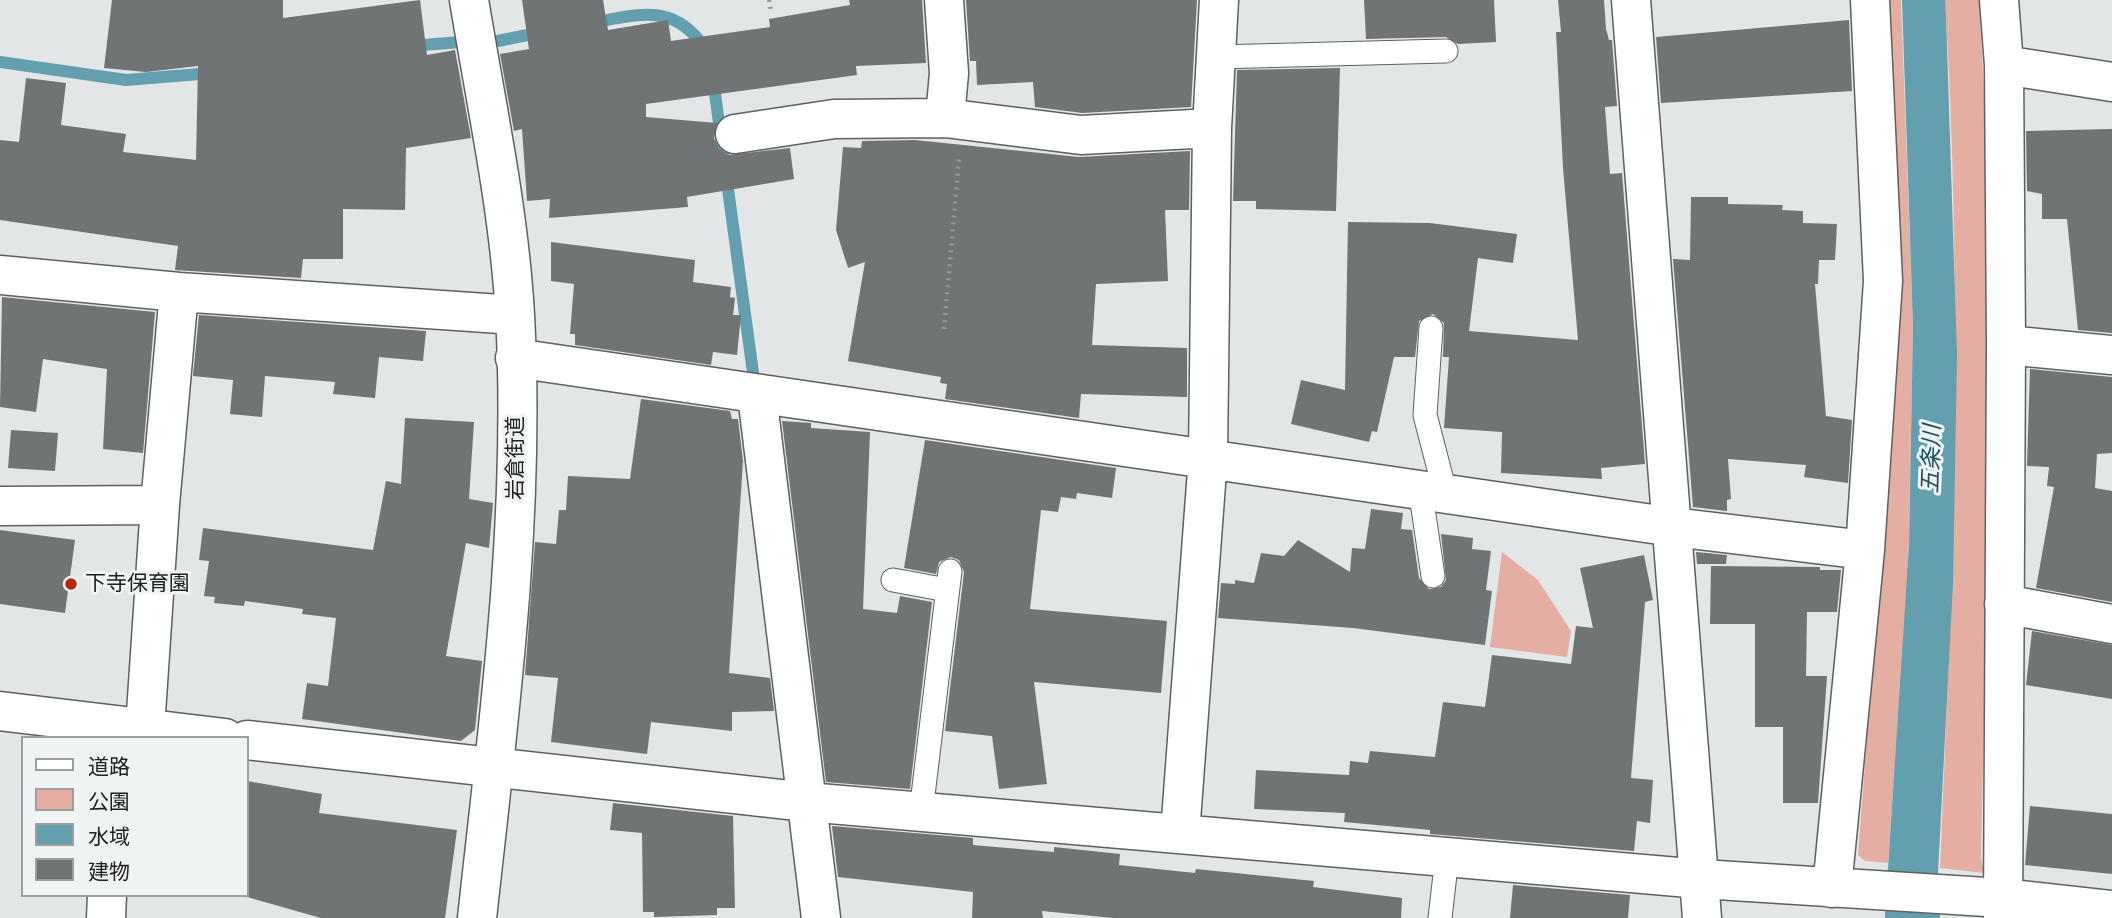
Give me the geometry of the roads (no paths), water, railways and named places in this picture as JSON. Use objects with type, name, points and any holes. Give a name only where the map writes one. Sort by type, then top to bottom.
[{"type":"street","name":"岩倉街道","points":[[468,0],[505,214],[515,315],[516,519],[477,918]]},
{"type":"street","points":[[944,0],[949,73],[945,118]]},
{"type":"street","points":[[1180,834],[1208,457],[1212,128],[1219,0]]},
{"type":"street","points":[[1631,0],[1702,918]]},
{"type":"street","points":[[1844,888],[1883,281],[1870,0]]},
{"type":"street","points":[[1997,904],[2004,604],[2006,345],[2004,65],[1999,0]]},
{"type":"street","points":[[2004,65],[2112,82]]},
{"type":"street","points":[[735,134],[834,119],[945,118],[1081,135],[1212,128]]},
{"type":"street","points":[[0,275],[179,292],[515,315]]},
{"type":"street","points":[[126,731],[160,505],[179,292]]},
{"type":"street","points":[[2006,345],[2112,355]]},
{"type":"street","points":[[515,358],[757,395],[1208,457],[1673,527],[1865,551]]},
{"type":"street","points":[[757,395],[821,918]]},
{"type":"street","points":[[0,506],[160,505]]},
{"type":"street","points":[[2004,604],[2112,624]]},
{"type":"street","points":[[0,711],[126,731],[197,736]]},
{"type":"street","points":[[248,740],[807,802],[1701,879],[1844,888],[1997,904],[2112,910]]},
{"type":"street","points":[[106,918],[107,897]]},
{"type":"lane","points":[[1216,57],[1446,51]]},
{"type":"lane","points":[[1431,328],[1425,415],[1432,490],[1433,576]]},
{"type":"lane","points":[[893,580],[949,580],[921,812]]},
{"type":"lane","points":[[1440,918],[1447,857]]},
{"type":"water","name":"五条川","points":[[1902,0],[1945,0],[1946,15],[1957,356],[1953,583],[1938,873],[1940,918],[1885,918],[1909,546],[1913,327]]},
{"type":"waterway","points":[[591,23],[641,15],[669,18],[695,35],[707,51]]},
{"type":"waterway","points":[[498,41],[542,32]]},
{"type":"waterway","points":[[410,46],[461,42]]},
{"type":"waterway","points":[[0,62],[126,80],[212,73]]},
{"type":"waterway","points":[[713,79],[754,380]]},
{"type":"place","name":"下寺保育園","points":[[71,584]]}]
